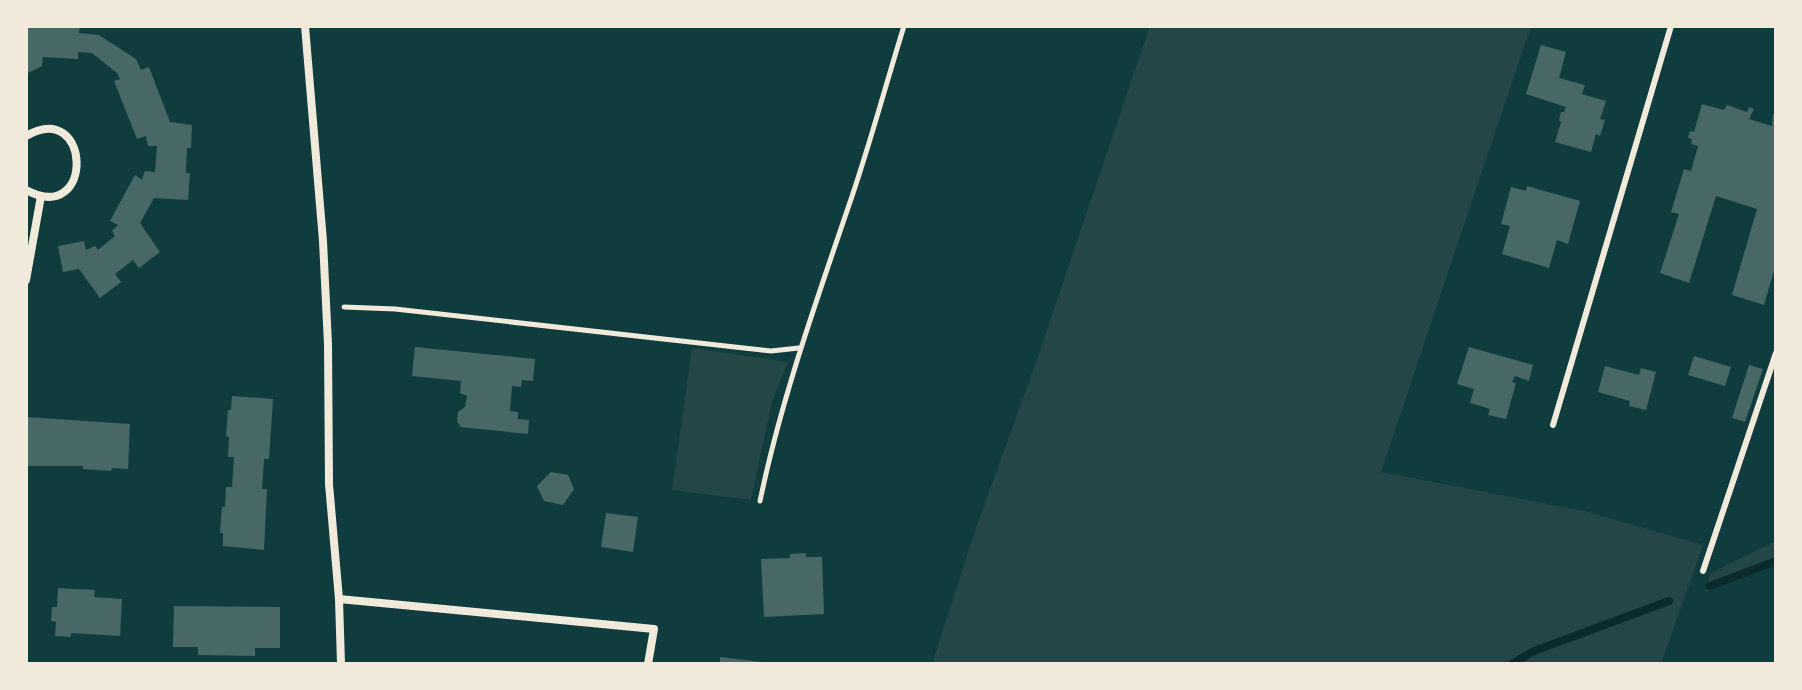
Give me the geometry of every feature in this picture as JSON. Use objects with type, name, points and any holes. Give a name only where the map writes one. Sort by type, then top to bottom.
[{"type":"street","points":[[305,26],[327,308],[329,484],[341,664]]},
{"type":"street","points":[[26,136],[46,129],[57,131],[67,137],[78,156],[76,178],[59,194],[41,196],[26,190]]},
{"type":"street","points":[[26,280],[41,196]]},
{"type":"street","points":[[339,599],[654,629],[648,664]]},
{"type":"lane","points":[[1553,425],[1671,26]]},
{"type":"lane","points":[[1703,571],[1776,353]]},
{"type":"path","points":[[760,501],[774,433],[904,26]]},
{"type":"path","points":[[327,308],[355,306],[395,309],[771,351],[800,348]]},
{"type":"shaded area","points":[[1150,26],[1531,26],[1381,472],[1584,511],[1703,545],[1661,664],[932,664]]},
{"type":"shaded area","points":[[692,348],[788,362],[772,401],[751,500],[672,490]]},
{"type":"shaded area","points":[[1776,541],[1776,565],[1705,592],[1711,573]]},
{"type":"building","points":[[26,26],[80,26],[79,33],[99,35],[136,59],[141,70],[149,67],[170,122],[192,125],[191,148],[187,148],[186,173],[190,173],[188,200],[154,198],[140,223],[160,252],[139,268],[133,260],[115,274],[121,282],[100,298],[79,269],[63,272],[58,246],[84,241],[86,250],[95,246],[98,250],[115,236],[112,231],[118,225],[110,221],[135,175],[142,180],[145,171],[155,172],[157,146],[148,146],[146,136],[137,139],[114,81],[120,79],[117,73],[92,53],[78,52],[78,59],[43,57],[42,66],[26,74]]},
{"type":"building","points":[[1541,45],[1566,52],[1559,78],[1585,85],[1582,94],[1606,101],[1600,119],[1605,120],[1600,136],[1596,134],[1591,152],[1555,142],[1561,112],[1566,107],[1526,94]]},
{"type":"building","points":[[1702,104],[1724,110],[1727,105],[1747,112],[1749,107],[1754,109],[1749,119],[1772,126],[1773,114],[1776,115],[1776,264],[1764,305],[1732,295],[1757,209],[1716,196],[1689,283],[1660,273],[1679,214],[1671,212],[1684,169],[1691,171],[1698,146],[1691,144],[1692,139],[1688,138],[1690,131],[1694,132]]},
{"type":"building","points":[[1527,186],[1580,201],[1568,244],[1557,240],[1549,268],[1502,254],[1510,226],[1501,224],[1511,187],[1526,191]]},
{"type":"building","points":[[415,347],[535,359],[533,381],[522,380],[521,387],[512,386],[510,411],[518,412],[518,419],[529,420],[528,434],[461,427],[457,422],[458,412],[465,407],[467,396],[460,393],[461,381],[412,376]]},
{"type":"building","points":[[1469,347],[1533,365],[1529,381],[1515,376],[1512,382],[1516,383],[1506,419],[1488,415],[1490,409],[1470,403],[1474,389],[1457,384]]},
{"type":"building","points":[[1694,356],[1731,367],[1725,386],[1688,375]]},
{"type":"building","points":[[1749,365],[1763,369],[1745,422],[1732,418]]},
{"type":"building","points":[[1605,366],[1639,375],[1641,368],[1656,372],[1646,410],[1629,406],[1630,401],[1598,392]]},
{"type":"building","points":[[232,396],[273,399],[269,459],[264,459],[262,489],[267,489],[264,550],[223,546],[223,533],[220,533],[226,487],[232,487],[234,457],[228,457],[229,437],[226,436]]},
{"type":"building","points":[[26,417],[130,424],[128,469],[112,468],[111,471],[83,469],[83,466],[26,466]]},
{"type":"building","points":[[551,472],[568,475],[574,489],[563,505],[544,501],[537,486]]},
{"type":"building","points":[[606,513],[638,517],[633,552],[601,547]]},
{"type":"building","points":[[806,553],[806,557],[822,557],[824,614],[764,617],[761,559],[790,558],[790,554]]},
{"type":"building","points":[[58,588],[95,590],[94,597],[122,599],[120,636],[71,633],[71,637],[55,636],[56,622],[51,621],[52,607],[57,607]]},
{"type":"building","points":[[174,606],[280,607],[280,648],[255,648],[255,656],[198,655],[198,647],[173,647]]},
{"type":"building","points":[[720,657],[762,662],[762,664],[720,664]]},
{"type":"waterway","points":[[1710,586],[1776,561]]},
{"type":"waterway","points":[[1512,664],[1534,651],[1669,601]]}]
